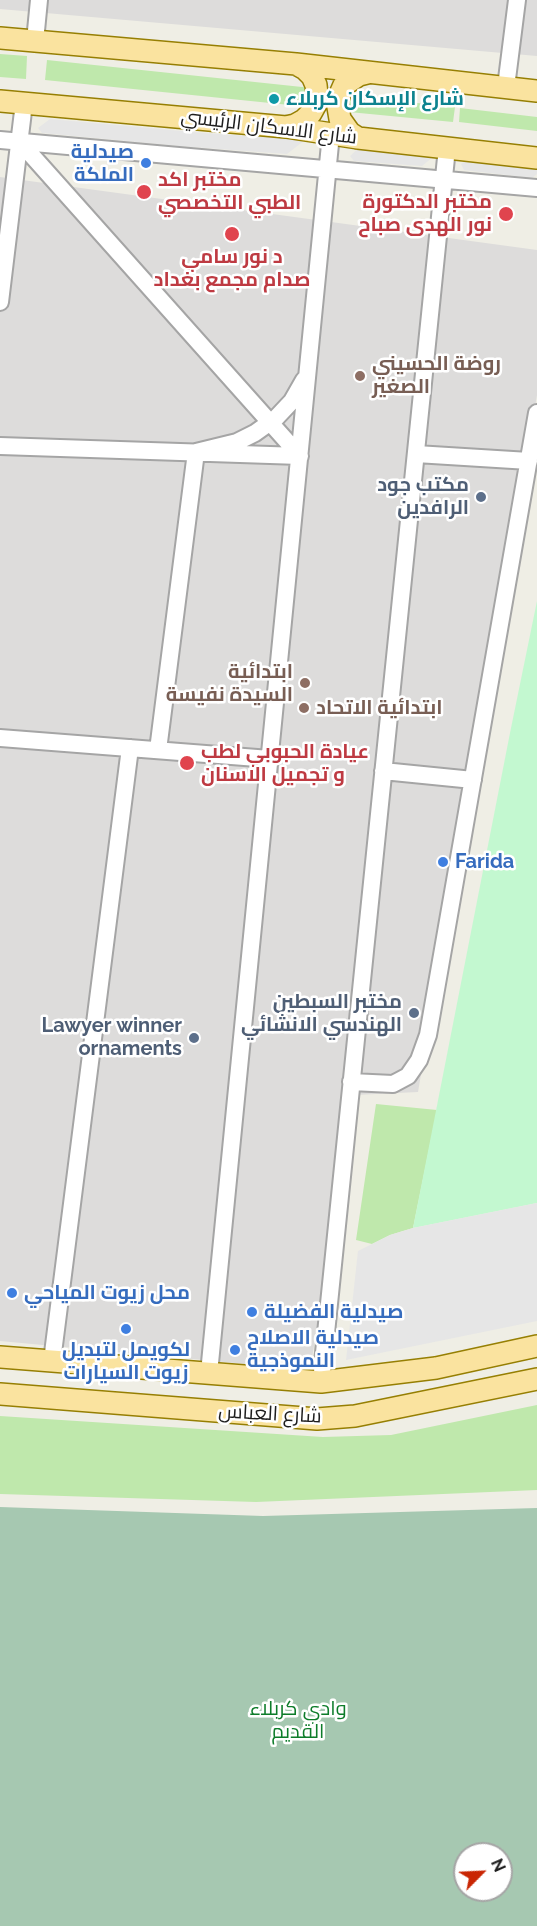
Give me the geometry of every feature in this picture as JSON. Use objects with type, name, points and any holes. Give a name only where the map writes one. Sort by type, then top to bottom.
[{"type":"main road","points":[[0,38],[296,64],[537,91]]},
{"type":"main road","points":[[286,127],[304,120],[316,105],[316,85],[312,76],[296,64]]},
{"type":"main road","points":[[358,138],[350,133],[339,119],[337,102],[344,85],[351,79],[368,73]]},
{"type":"main road","name":"شارع الاسكان الرئيسي","points":[[0,100],[286,127],[358,138],[537,158]]},
{"type":"main road","name":"شارع العباس","points":[[0,1357],[321,1382],[436,1368],[537,1347]]},
{"type":"main road","name":"شارع العباس","points":[[0,1394],[317,1419],[355,1416],[537,1379]]},
{"type":"street","points":[[35,41],[39,0]]},
{"type":"street","points":[[506,87],[517,0]]},
{"type":"street","points":[[0,302],[24,103]]},
{"type":"street","points":[[208,1373],[331,134]]},
{"type":"street","points":[[0,140],[537,188]]},
{"type":"street","points":[[19,141],[300,456]]},
{"type":"street","points":[[321,1382],[447,148]]},
{"type":"street","points":[[196,452],[237,442],[255,433],[292,401],[303,384],[308,370]]},
{"type":"street","points":[[351,1082],[393,1084],[408,1076],[423,1050],[428,1035],[537,414]]},
{"type":"street","points":[[0,446],[300,456]]},
{"type":"street","points":[[158,750],[196,452]]},
{"type":"street","points":[[416,454],[529,461]]},
{"type":"street","points":[[0,738],[270,759]]},
{"type":"street","points":[[52,1361],[130,748]]},
{"type":"street","points":[[383,771],[473,780]]},
{"type":"shaded area","points":[[0,0],[537,0],[537,56],[0,9]]},
{"type":"shaded area","points":[[50,119],[305,140],[287,154],[178,146],[42,133],[38,128]]},
{"type":"shaded area","points":[[361,146],[439,152],[422,166],[354,161],[350,156]]},
{"type":"shaded area","points":[[472,156],[537,163],[537,174],[532,178],[464,170],[461,164]]},
{"type":"shaded area","points":[[0,177],[537,250],[537,395],[418,1092],[355,1095],[310,1370],[0,1341]]},
{"type":"shaded area","points":[[537,1203],[537,1321],[346,1360],[358,1251],[390,1235],[413,1228]]},
{"type":"green space","points":[[0,54],[27,56],[26,79],[0,77]]},
{"type":"green space","points":[[47,60],[321,89],[319,108],[45,80]]},
{"type":"green space","points":[[351,96],[455,107],[453,122],[349,112]]},
{"type":"green space","points":[[460,108],[537,117],[537,131],[459,122]]},
{"type":"green space","points":[[537,601],[537,1203],[413,1228],[510,733]]},
{"type":"green space","points":[[376,1104],[437,1110],[413,1228],[390,1235],[372,1244],[356,1240]]},
{"type":"green space","points":[[537,1405],[537,1490],[256,1502],[0,1494],[0,1416],[323,1437],[391,1435]]},
{"type":"green space","name":"وادي كربلاء القديم","points":[[0,1507],[263,1516],[537,1508],[537,1926],[0,1926]]},
{"type":"place","name":"شارع الإسكان كربلاء","points":[[274,99]]},
{"type":"place","name":"صيدلية الملكة","points":[[146,163]]},
{"type":"place","name":"مختبر اكد الطبي التخصصي","points":[[144,192]]},
{"type":"place","name":"مختبر الدكتورة نور الهدى صباح","points":[[506,214]]},
{"type":"place","name":"د نور سامي صدام مجمع بغداد","points":[[232,234]]},
{"type":"place","name":"روضة الحسيني الصغير","points":[[360,376]]},
{"type":"place","name":"مكتب جود الرافدين","points":[[481,497]]},
{"type":"place","name":"ابتدائية السيدة نفيسة","points":[[305,683]]},
{"type":"place","name":"ابتدائية الاتحاد","points":[[304,708]]},
{"type":"place","name":"عيادة الحبوبي لطب و تجميل الاسنان","points":[[187,763]]},
{"type":"place","name":"Farida","points":[[443,862]]},
{"type":"place","name":"مختبر السبطين الهندسي الانشائي","points":[[414,1013]]},
{"type":"place","name":"Lawyer winner ornaments","points":[[194,1038]]},
{"type":"place","name":"محل زيوت المياحي","points":[[12,1293]]},
{"type":"place","name":"صيدلية الفضيلة","points":[[252,1312]]},
{"type":"place","name":"لكويمل لتبديل زيوت السيارات","points":[[126,1329]]},
{"type":"place","name":"صيدلية الاصلاح النموذجية","points":[[235,1350]]}]
